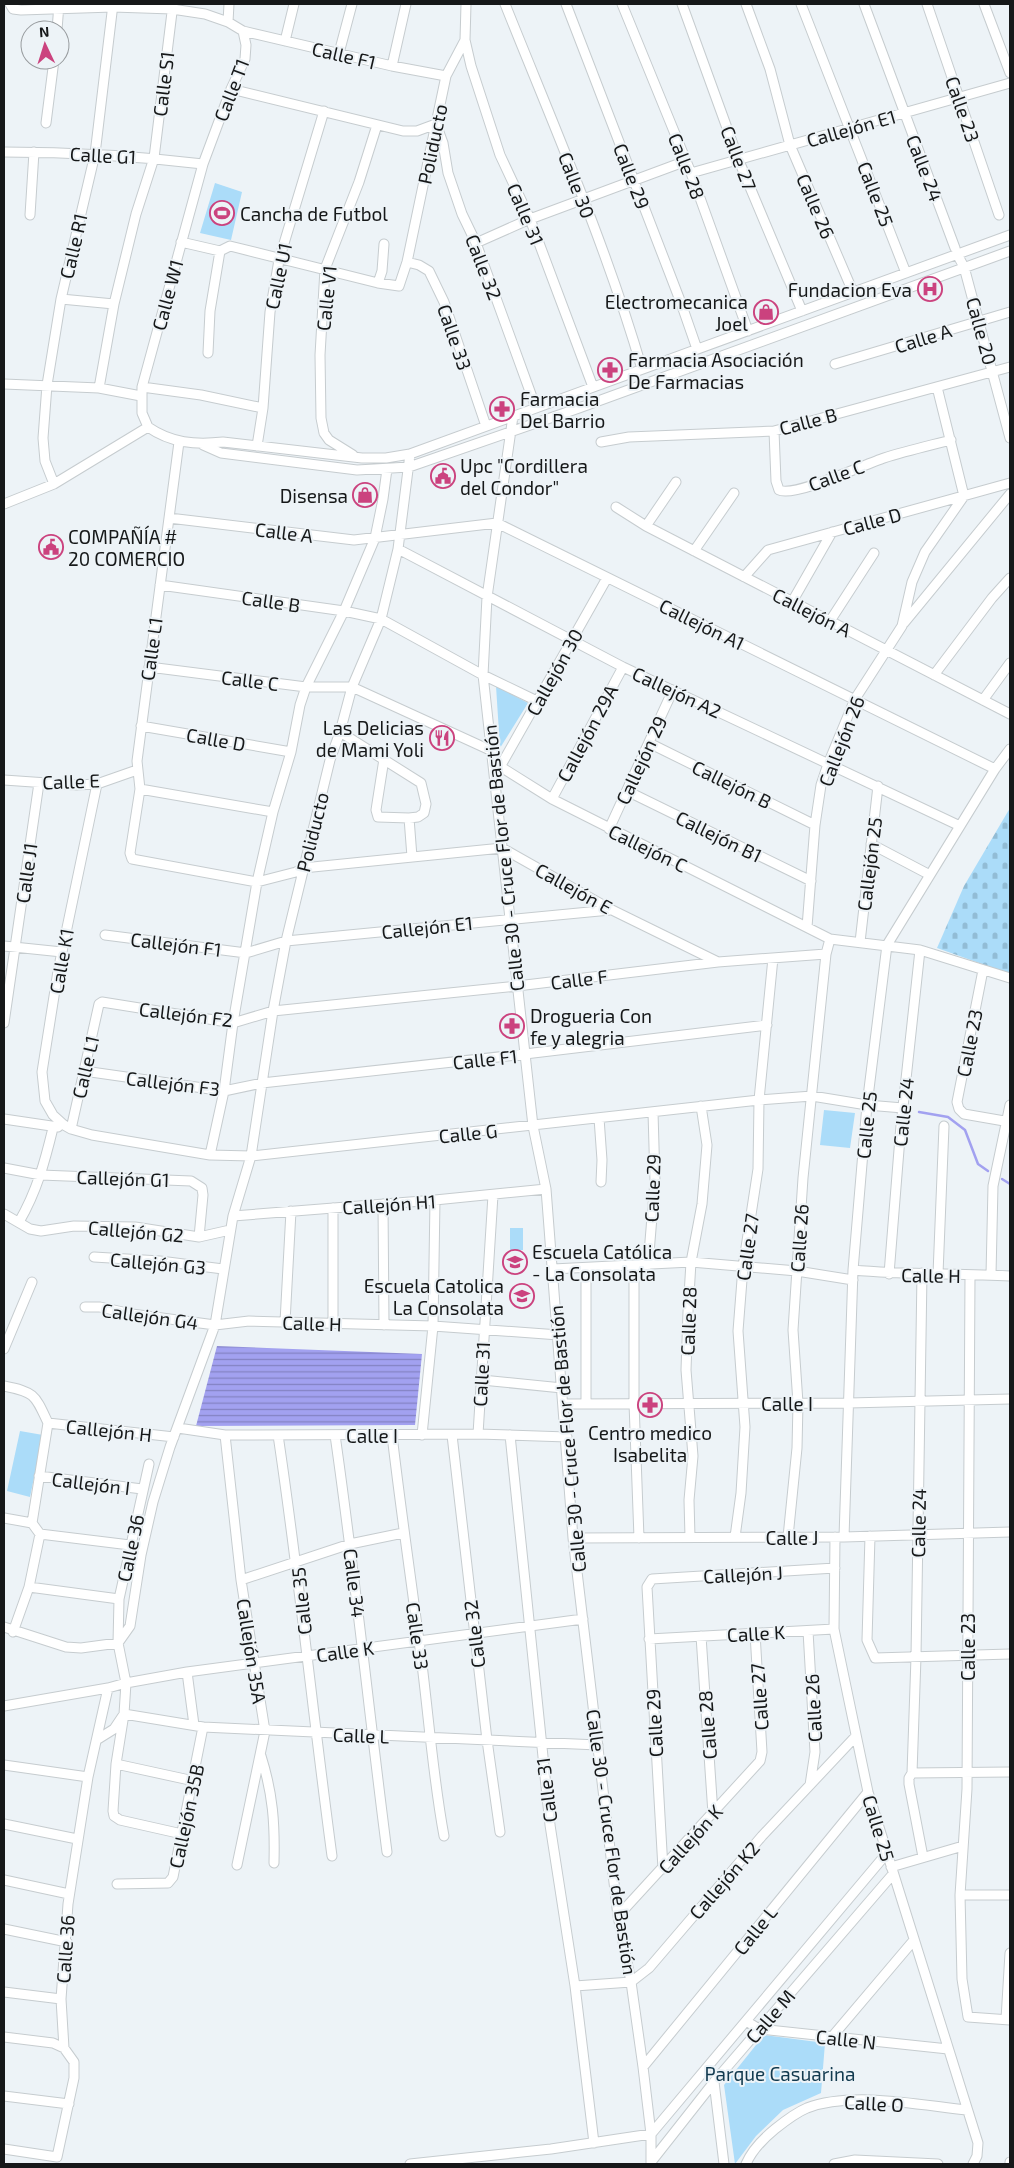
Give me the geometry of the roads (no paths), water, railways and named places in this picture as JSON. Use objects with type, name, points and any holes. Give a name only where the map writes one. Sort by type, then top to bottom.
[{"type":"street","points":[[11,6],[21,10],[59,6],[172,7],[205,14],[228,22],[229,4]]},
{"type":"street","points":[[284,41],[294,4]]},
{"type":"street","points":[[339,53],[352,4]]},
{"type":"street","points":[[392,66],[406,4]]},
{"type":"street","name":"Poliducto","points":[[378,283],[399,286],[407,262],[446,76],[464,40],[466,4]]},
{"type":"street","name":"Calle 30","points":[[505,4],[583,200],[627,318],[642,370]]},
{"type":"street","name":"Calle 29","points":[[566,4],[697,349]]},
{"type":"street","name":"Calle 28","points":[[622,4],[691,173],[748,331]]},
{"type":"street","name":"Calle 27","points":[[682,4],[738,161],[802,311]]},
{"type":"street","name":"Calle 26","points":[[746,4],[770,70],[790,145],[853,292]]},
{"type":"street","name":"Calle 25","points":[[801,4],[906,273]]},
{"type":"street","name":"Calle 24","points":[[864,4],[956,251]]},
{"type":"street","name":"Calle 23","points":[[927,4],[999,215]]},
{"type":"street","points":[[984,4],[1010,73]]},
{"type":"street","name":"Calle R1","points":[[54,484],[45,460],[43,438],[46,385],[61,299],[95,154],[113,5]]},
{"type":"street","points":[[58,20],[59,6]]},
{"type":"street","name":"Calle S1","points":[[154,158],[172,7]]},
{"type":"street","name":"Calle T1","points":[[203,164],[231,89],[245,59],[246,46],[243,31],[228,22]]},
{"type":"street","name":"Calle F1","points":[[243,31],[392,66],[446,76]]},
{"type":"street","name":"Calle 31","points":[[464,40],[500,155],[530,219],[593,387]]},
{"type":"street","points":[[46,123],[53,70]]},
{"type":"street","name":"Callejón E1","points":[[691,173],[1010,84]]},
{"type":"street","points":[[231,89],[410,132],[436,124]]},
{"type":"street","name":"Calle U1","points":[[257,446],[263,408],[270,312],[279,260],[324,110]]},
{"type":"street","name":"Calle 32","points":[[436,124],[443,143],[448,173],[462,214],[476,243],[536,408]]},
{"type":"street","name":"Calle V1","points":[[362,458],[342,449],[329,440],[324,433],[321,418],[320,355],[325,269],[359,182],[377,125]]},
{"type":"street","name":"Calle G1","points":[[4,152],[95,154],[203,164]]},
{"type":"street","points":[[30,215],[34,152]]},
{"type":"street","points":[[99,388],[114,304],[136,214],[154,158]]},
{"type":"street","points":[[476,243],[530,219],[686,161]]},
{"type":"street","name":"Calle W1","points":[[148,427],[142,413],[141,392],[203,164]]},
{"type":"street","points":[[4,502],[54,484],[148,427],[162,436],[179,442],[200,444],[223,442],[362,458],[386,458],[410,454],[934,263],[956,251],[1010,235]]},
{"type":"street","points":[[181,242],[220,251],[230,246],[279,260],[325,269],[378,283],[382,271],[384,244]]},
{"type":"street","points":[[208,353],[210,311],[220,251]]},
{"type":"street","name":"Calle 20","points":[[956,251],[964,267],[1008,424],[1010,438]]},
{"type":"street","points":[[200,444],[221,453],[357,470],[409,467],[637,387],[1010,251]]},
{"type":"street","name":"Calle 33","points":[[407,262],[429,271],[444,302],[486,426]]},
{"type":"street","points":[[918,283],[926,275],[936,271],[934,263]]},
{"type":"street","points":[[61,299],[114,304]]},
{"type":"street","name":"Calle A","points":[[835,364],[1010,312]]},
{"type":"street","points":[[637,387],[662,372],[668,360]]},
{"type":"street","name":"Calle B","points":[[601,442],[629,438],[774,431],[1010,368]]},
{"type":"street","points":[[4,384],[201,395],[263,408]]},
{"type":"street","points":[[937,387],[964,496]]},
{"type":"street","points":[[577,393],[578,408]]},
{"type":"street","name":"Calle 30 - Cruce Flor de Bastión","points":[[514,416],[487,597],[483,675],[492,751],[496,764],[509,919],[533,1126],[546,1189],[574,1538],[583,1618],[618,1916],[631,1982],[643,2067],[651,2134],[651,2163]]},
{"type":"street","name":"Calle C","points":[[774,431],[776,481],[779,490],[783,492],[808,487],[884,458],[951,440]]},
{"type":"street","name":"Calle L1","points":[[179,442],[141,726],[137,770],[140,789],[131,857],[135,861],[257,882]]},
{"type":"street","name":"Poliducto","points":[[233,1216],[251,1156],[273,1011],[286,941],[330,760],[352,687],[381,619],[398,549],[410,454]]},
{"type":"street","points":[[210,1155],[224,1091],[233,1023],[257,882],[273,812],[291,752],[300,705],[306,687],[344,611],[375,538],[384,499],[387,469]]},
{"type":"street","points":[[646,526],[676,482]]},
{"type":"street","name":"Calle D","points":[[744,577],[768,550],[1010,483]]},
{"type":"street","points":[[694,551],[734,493]]},
{"type":"street","name":"Callejón 26","points":[[807,927],[815,825],[821,785],[855,699],[902,626],[1010,494]]},
{"type":"street","name":"Callejón 26","points":[[902,626],[916,569],[925,552],[964,496]]},
{"type":"street","name":"Callejón A","points":[[616,507],[646,526],[1010,714]]},
{"type":"street","name":"Calle A","points":[[168,518],[354,540],[400,535]]},
{"type":"street","points":[[400,535],[497,523]]},
{"type":"street","name":"Callejón A1","points":[[497,523],[995,768]]},
{"type":"street","points":[[792,602],[832,532]]},
{"type":"street","name":"Callejón A2","points":[[398,549],[623,667],[960,826]]},
{"type":"street","points":[[830,621],[874,553]]},
{"type":"street","name":"Callejón 30","points":[[496,764],[537,701],[607,578]]},
{"type":"street","points":[[934,675],[992,598],[1010,578]]},
{"type":"street","name":"Calle B","points":[[160,585],[344,611],[381,619]]},
{"type":"street","points":[[381,619],[483,675],[537,701]]},
{"type":"street","points":[[983,700],[1010,663]]},
{"type":"street","name":"Calle C","points":[[148,666],[306,687],[352,687]]},
{"type":"street","name":"Callejón 29A","points":[[552,799],[623,667]]},
{"type":"street","points":[[352,687],[492,751]]},
{"type":"street","name":"Callejón 29","points":[[609,829],[673,690]]},
{"type":"street","name":"Calle D","points":[[141,726],[291,752]]},
{"type":"street","points":[[340,732],[384,759],[421,783],[426,804],[424,813],[418,817],[382,818],[376,814],[384,759]]},
{"type":"street","name":"Callejón B","points":[[649,743],[815,825]]},
{"type":"street","name":"Calle 25","points":[[973,2164],[977,2156],[978,2143],[868,1792],[834,1629],[835,1568],[840,1537],[849,1403],[853,1270],[867,1105],[887,946],[995,768],[1010,748]]},
{"type":"street","name":"Callejón C","points":[[496,764],[552,799],[609,829],[807,927]]},
{"type":"street","name":"Calle E","points":[[4,780],[97,784],[137,770]]},
{"type":"street","name":"Calle J1","points":[[4,1023],[39,782]]},
{"type":"street","name":"Calle K1","points":[[68,1127],[53,1115],[45,1101],[42,1072],[62,952],[97,784]]},
{"type":"street","name":"Callejón 25","points":[[860,942],[878,786]]},
{"type":"street","points":[[140,789],[273,812]]},
{"type":"street","name":"Callejón B1","points":[[626,792],[811,881]]},
{"type":"street","points":[[409,818],[412,858]]},
{"type":"street","points":[[871,844],[930,875]]},
{"type":"street","points":[[257,882],[303,868],[502,848]]},
{"type":"street","name":"Callejón E","points":[[502,848],[610,910],[718,962]]},
{"type":"street","name":"Callejón E1","points":[[246,953],[286,941],[610,910]]},
{"type":"street","points":[[807,927],[830,939],[920,950],[1010,978]]},
{"type":"street","name":"Callejón F1","points":[[105,936],[246,953]]},
{"type":"street","name":"Calle 26","points":[[788,1537],[797,1448],[798,1403],[793,1330],[803,1178],[826,954],[830,939]]},
{"type":"street","points":[[4,946],[62,952]]},
{"type":"street","name":"Calle 24","points":[[889,1274],[903,1108],[920,950]]},
{"type":"street","name":"Calle F","points":[[273,1011],[517,986],[718,962],[826,954]]},
{"type":"street","name":"Calle 27","points":[[735,1537],[741,1493],[745,1427],[738,1331],[743,1267],[758,1169],[759,1100],[773,958]]},
{"type":"street","name":"Calle 23","points":[[983,970],[957,1102],[959,1109],[964,1114],[1009,1122]]},
{"type":"street","name":"Callejón F2","points":[[99,1004],[102,1002],[233,1023],[273,1011]]},
{"type":"street","name":"Calle L1","points":[[68,1127],[84,1071],[99,1004]]},
{"type":"street","name":"Calle F1","points":[[262,1083],[767,1025]]},
{"type":"street","name":"Callejón F3","points":[[84,1071],[224,1091],[262,1083]]},
{"type":"street","name":"Calle G","points":[[68,1127],[92,1135],[210,1155],[251,1156],[701,1106],[812,1096],[867,1105],[903,1108]]},
{"type":"street","name":"Calle 28","points":[[690,1538],[689,1500],[693,1456],[687,1360],[691,1262],[702,1204],[707,1145],[701,1106]]},
{"type":"street","points":[[991,1275],[993,1186],[1009,1122],[1010,1106]]},
{"type":"street","name":"Calle 29","points":[[648,1265],[655,1181],[652,1112]]},
{"type":"street","points":[[599,1118],[602,1160],[601,1182]]},
{"type":"street","points":[[4,1119],[53,1128],[68,1127]]},
{"type":"street","points":[[938,1274],[944,1126]]},
{"type":"street","points":[[19,1222],[32,1200],[41,1175],[53,1128]]},
{"type":"street","name":"Callejón G1","points":[[4,1168],[41,1175],[192,1180],[202,1188],[198,1237]]},
{"type":"street","name":"Callejón H1","points":[[233,1216],[546,1189]]},
{"type":"street","name":"Calle 31","points":[[478,1434],[493,1195]]},
{"type":"street","points":[[422,1435],[433,1326],[435,1200]]},
{"type":"street","points":[[384,1204],[384,1325]]},
{"type":"street","points":[[333,1208],[333,1323]]},
{"type":"street","points":[[285,1322],[291,1211]]},
{"type":"street","name":"Callejón G2","points":[[4,1214],[36,1230],[74,1226],[135,1227],[198,1237]]},
{"type":"street","points":[[4,1627],[13,1632],[74,1648],[118,1644],[130,1626],[141,1555],[153,1502],[215,1325],[233,1216]]},
{"type":"street","points":[[198,1237],[230,1230]]},
{"type":"street","name":"Callejón G3","points":[[94,1257],[223,1269]]},
{"type":"street","points":[[553,1269],[691,1262],[797,1271],[853,1280]]},
{"type":"street","points":[[634,1266],[634,1404],[638,1538]]},
{"type":"street","points":[[586,1268],[586,1404]]},
{"type":"street","name":"Calle H","points":[[853,1270],[889,1274],[922,1273],[1010,1276]]},
{"type":"street","name":"Calle 24","points":[[912,1773],[916,1657],[922,1273]]},
{"type":"street","name":"Calle 23","points":[[970,1276],[967,1772],[960,1895],[962,1979],[968,2017],[1008,2019]]},
{"type":"street","points":[[4,1350],[32,1282]]},
{"type":"street","name":"Callejón G4","points":[[85,1307],[100,1307],[215,1325]]},
{"type":"street","name":"Calle H","points":[[215,1325],[249,1321],[333,1323],[433,1326],[559,1335]]},
{"type":"street","points":[[482,1380],[562,1388]]},
{"type":"street","name":"Callejón H","points":[[4,1386],[25,1390],[34,1396],[48,1424],[176,1433]]},
{"type":"street","name":"Calle I","points":[[563,1404],[849,1403],[1010,1400]]},
{"type":"street","points":[[48,1424],[32,1523],[40,1534],[130,1545]]},
{"type":"street","name":"Calle I","points":[[176,1433],[225,1435],[478,1434],[567,1437]]},
{"type":"street","name":"Callejón 35A","points":[[225,1435],[241,1580],[265,1730],[237,1865]]},
{"type":"street","name":"Calle 35","points":[[278,1435],[297,1562],[315,1733],[332,1856]]},
{"type":"street","name":"Calle 34","points":[[335,1435],[364,1648],[372,1735],[387,1852]]},
{"type":"street","name":"Calle 33","points":[[392,1435],[403,1533],[431,1738],[435,1784],[444,1836]]},
{"type":"street","name":"Calle 32","points":[[452,1435],[474,1633],[500,1832]]},
{"type":"street","name":"Calle 31","points":[[510,1435],[540,1743],[550,1825],[575,1986],[594,2144]]},
{"type":"street","name":"Calle 36","points":[[149,1464],[119,1599],[118,1644],[126,1683],[112,1811],[114,1816],[120,1820],[182,1834]]},
{"type":"street","name":"Callejón I","points":[[39,1476],[142,1489]]},
{"type":"street","points":[[4,1519],[32,1523]]},
{"type":"street","name":"Calle J","points":[[574,1538],[840,1537],[1010,1532]]},
{"type":"street","points":[[241,1580],[350,1544],[403,1533]]},
{"type":"street","points":[[13,1632],[29,1587],[40,1534]]},
{"type":"street","points":[[870,1536],[867,1640],[875,1658],[1010,1654]]},
{"type":"street","name":"Callejón J","points":[[652,1579],[835,1568]]},
{"type":"street","name":"Calle 29","points":[[652,1579],[647,1587],[648,1639],[663,1869]]},
{"type":"street","points":[[29,1587],[119,1599]]},
{"type":"street","name":"Calle K","points":[[108,1688],[187,1672],[583,1618]]},
{"type":"street","name":"Calle K","points":[[648,1639],[834,1629]]},
{"type":"street","name":"Calle 26","points":[[808,1631],[815,1752],[810,1786]]},
{"type":"street","name":"Calle 27","points":[[755,1633],[762,1752],[760,1761]]},
{"type":"street","name":"Calle 28","points":[[701,1636],[713,1814]]},
{"type":"street","name":"Callejón 35B","points":[[117,1884],[168,1883],[173,1877],[194,1781],[199,1726],[187,1672]]},
{"type":"street","points":[[4,1706],[108,1688]]},
{"type":"street","name":"Calle 36","points":[[4,2149],[57,2157],[69,2104],[74,2078],[74,2062],[64,2048],[61,1999],[67,1942],[69,1894],[88,1778],[108,1688]]},
{"type":"street","points":[[98,1739],[114,1729],[124,1714]]},
{"type":"street","name":"Calle L","points":[[124,1714],[199,1726],[598,1745]]},
{"type":"street","name":"Callejón K2","points":[[631,1982],[649,1968],[762,1836],[856,1736]]},
{"type":"street","points":[[261,1754],[269,1781],[275,1822],[274,1863]]},
{"type":"street","name":"Callejón K","points":[[618,1916],[760,1761]]},
{"type":"street","points":[[116,1764],[194,1781]]},
{"type":"street","points":[[4,1765],[88,1778]]},
{"type":"street","points":[[912,1773],[1010,1772]]},
{"type":"street","name":"Calle 25","points":[[912,1773],[909,1778],[909,1784],[923,1857]]},
{"type":"street","name":"Calle L","points":[[643,2067],[868,1792]]},
{"type":"street","points":[[4,1824],[77,1840]]},
{"type":"street","points":[[892,1870],[923,1857],[963,1846]]},
{"type":"street","name":"Calle M","points":[[651,2134],[887,1854]]},
{"type":"street","name":"Calle M","points":[[651,2163],[714,2082],[892,1870]]},
{"type":"street","points":[[4,1880],[69,1894]]},
{"type":"street","points":[[960,1895],[1010,1895]]},
{"type":"street","points":[[4,1929],[67,1942]]},
{"type":"street","points":[[831,2038],[914,1940]]},
{"type":"street","points":[[1008,2019],[1010,1953]]},
{"type":"street","points":[[575,1986],[631,1982]]},
{"type":"street","points":[[4,1992],[61,1999]]},
{"type":"street","name":"Calle N","points":[[746,2021],[759,2029],[948,2049]]},
{"type":"street","points":[[4,2037],[52,2043],[64,2048]]},
{"type":"street","points":[[714,2082],[724,2164]]},
{"type":"street","points":[[4,2096],[69,2104]]},
{"type":"street","name":"Calle O","points":[[746,2164],[765,2137],[788,2118],[807,2108],[832,2102],[861,2100],[967,2110]]},
{"type":"street","points":[[410,2164],[469,2161],[594,2144],[651,2134]]},
{"type":"street","points":[[834,2164],[855,2160],[938,2164]]},
{"type":"water","points":[[217,1346],[422,1354],[415,1425],[196,1426]]},
{"type":"waterway","points":[[919,1112],[948,1117],[965,1130],[978,1164],[988,1171]]},
{"type":"waterway","points":[[1002,1179],[1010,1184]]},
{"type":"place","name":"Cancha de Futbol","points":[[222,213]]},
{"type":"place","name":"Fundacion Eva","points":[[930,289]]},
{"type":"place","name":"Electromecanica Joel","points":[[766,312]]},
{"type":"place","name":"Farmacia Asociación De Farmacias","points":[[610,370]]},
{"type":"place","name":"Farmacia Del Barrio","points":[[502,409]]},
{"type":"place","name":"Upc \"Cordillera del Condor\"","points":[[443,476]]},
{"type":"place","name":"Disensa","points":[[365,495]]},
{"type":"place","name":"COMPAÑÍA # 20 COMERCIO","points":[[51,547]]},
{"type":"place","name":"Las Delicias de Mami Yoli","points":[[442,738]]},
{"type":"place","name":"Drogueria Con fe y alegria","points":[[512,1026]]},
{"type":"place","name":"Escuela Católica - La Consolata","points":[[515,1262]]},
{"type":"place","name":"Escuela Catolica La Consolata","points":[[522,1296]]},
{"type":"place","name":"Centro medico Isabelita","points":[[650,1405]]},
{"type":"park label","name":"Parque Casuarina","points":[[780,2073]]}]
